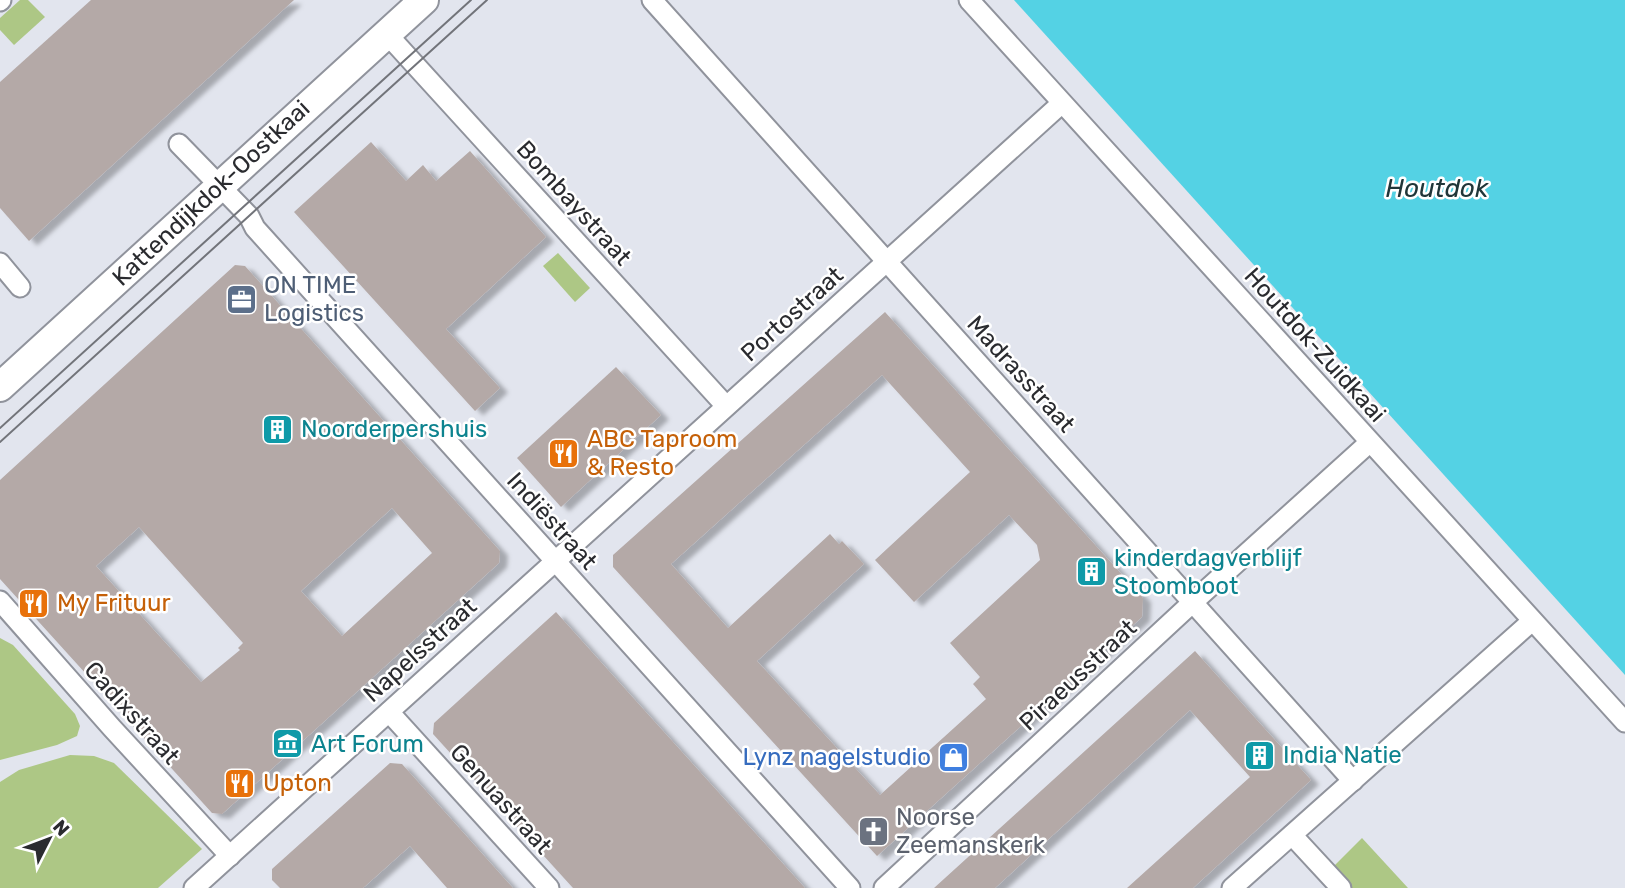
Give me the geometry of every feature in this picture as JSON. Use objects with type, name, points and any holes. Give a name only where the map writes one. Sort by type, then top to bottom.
[{"type":"street","name":"Kattendijkdok-Oostkaai","points":[[0,387],[424,0]]},
{"type":"street","name":"Madrasstraat","points":[[652,0],[1353,781]]},
{"type":"street","name":"Houtdok-Zuidkaai","points":[[969,0],[1625,722]]},
{"type":"street","name":"Bombaystraat","points":[[386,33],[726,406]]},
{"type":"street","name":"Portostraat","points":[[555,561],[1062,103]]},
{"type":"street","name":"Indiëstraat","points":[[179,144],[249,216],[255,228],[850,888]]},
{"type":"street","points":[[0,263],[20,287]]},
{"type":"street","name":"Piraeusstraat","points":[[884,888],[1370,442]]},
{"type":"street","name":"Napelsstraat","points":[[207,884],[230,856],[555,561]]},
{"type":"street","name":"Cadixstraat","points":[[0,601],[230,856]]},
{"type":"street","points":[[1232,888],[1532,621]]},
{"type":"street","name":"Genuastraat","points":[[389,712],[549,888]]},
{"type":"street","points":[[1292,835],[1340,888]]},
{"type":"green space","points":[[20,0],[28,0],[45,17],[14,45],[0,30],[0,18]]},
{"type":"green space","points":[[558,253],[590,288],[575,302],[543,266]]},
{"type":"green space","points":[[0,638],[13,645],[75,714],[80,726],[77,736],[57,745],[0,760]]},
{"type":"green space","points":[[70,755],[94,756],[114,763],[202,849],[158,888],[0,888],[0,782],[19,770]]},
{"type":"green space","points":[[1362,838],[1408,888],[1350,888],[1332,868]]},
{"type":"water","name":"Houtdok","points":[[1014,0],[1625,0],[1625,675]]},
{"type":"building","points":[[91,0],[294,0],[29,241],[0,208],[0,82]]},
{"type":"building","points":[[371,142],[406,181],[423,165],[436,181],[470,151],[546,237],[446,329],[500,388],[475,411],[294,212]]},
{"type":"building","points":[[235,265],[245,266],[500,551],[499,563],[222,814],[212,813],[0,579],[0,480]],"holes":[[[392,508],[432,553],[342,636],[301,591]],[[139,527],[243,643],[238,648],[240,650],[201,682],[96,566]]]},
{"type":"building","points":[[885,312],[1143,598],[1142,617],[877,856],[613,567],[613,555]],"holes":[[[882,375],[970,472],[875,560],[914,602],[1009,515],[1037,545],[1040,560],[950,643],[980,677],[973,684],[986,699],[880,795],[757,661],[864,564],[842,541],[839,544],[830,534],[728,628],[671,564]]]},
{"type":"building","points":[[616,367],[661,415],[561,507],[517,458]]},
{"type":"building","points":[[556,612],[805,888],[573,888],[433,734],[434,723]]},
{"type":"building","points":[[1195,651],[1311,780],[1193,888],[1127,888],[1250,777],[1190,710],[995,888],[934,888]]},
{"type":"building","points":[[390,763],[402,764],[513,888],[447,888],[410,846],[363,888],[280,888],[272,880],[272,869]]},
{"type":"tram line","points":[[0,428],[471,0]]},
{"type":"tram line","points":[[0,442],[487,0]]},
{"type":"place","name":"ON TIME Logistics","points":[[241,299]]},
{"type":"place","name":"Noorderpershuis","points":[[278,429]]},
{"type":"place","name":"ABC Taproom & Resto","points":[[564,453]]},
{"type":"place","name":"kinderdagverblijf Stoomboot","points":[[1091,572]]},
{"type":"place","name":"My Frituur","points":[[34,603]]},
{"type":"place","name":"Art Forum","points":[[288,744]]},
{"type":"place","name":"India Natie","points":[[1260,755]]},
{"type":"place","name":"Lynz nagelstudio","points":[[954,757]]},
{"type":"place","name":"Upton","points":[[240,783]]},
{"type":"place","name":"Noorse Zeemanskerk","points":[[873,831]]}]
